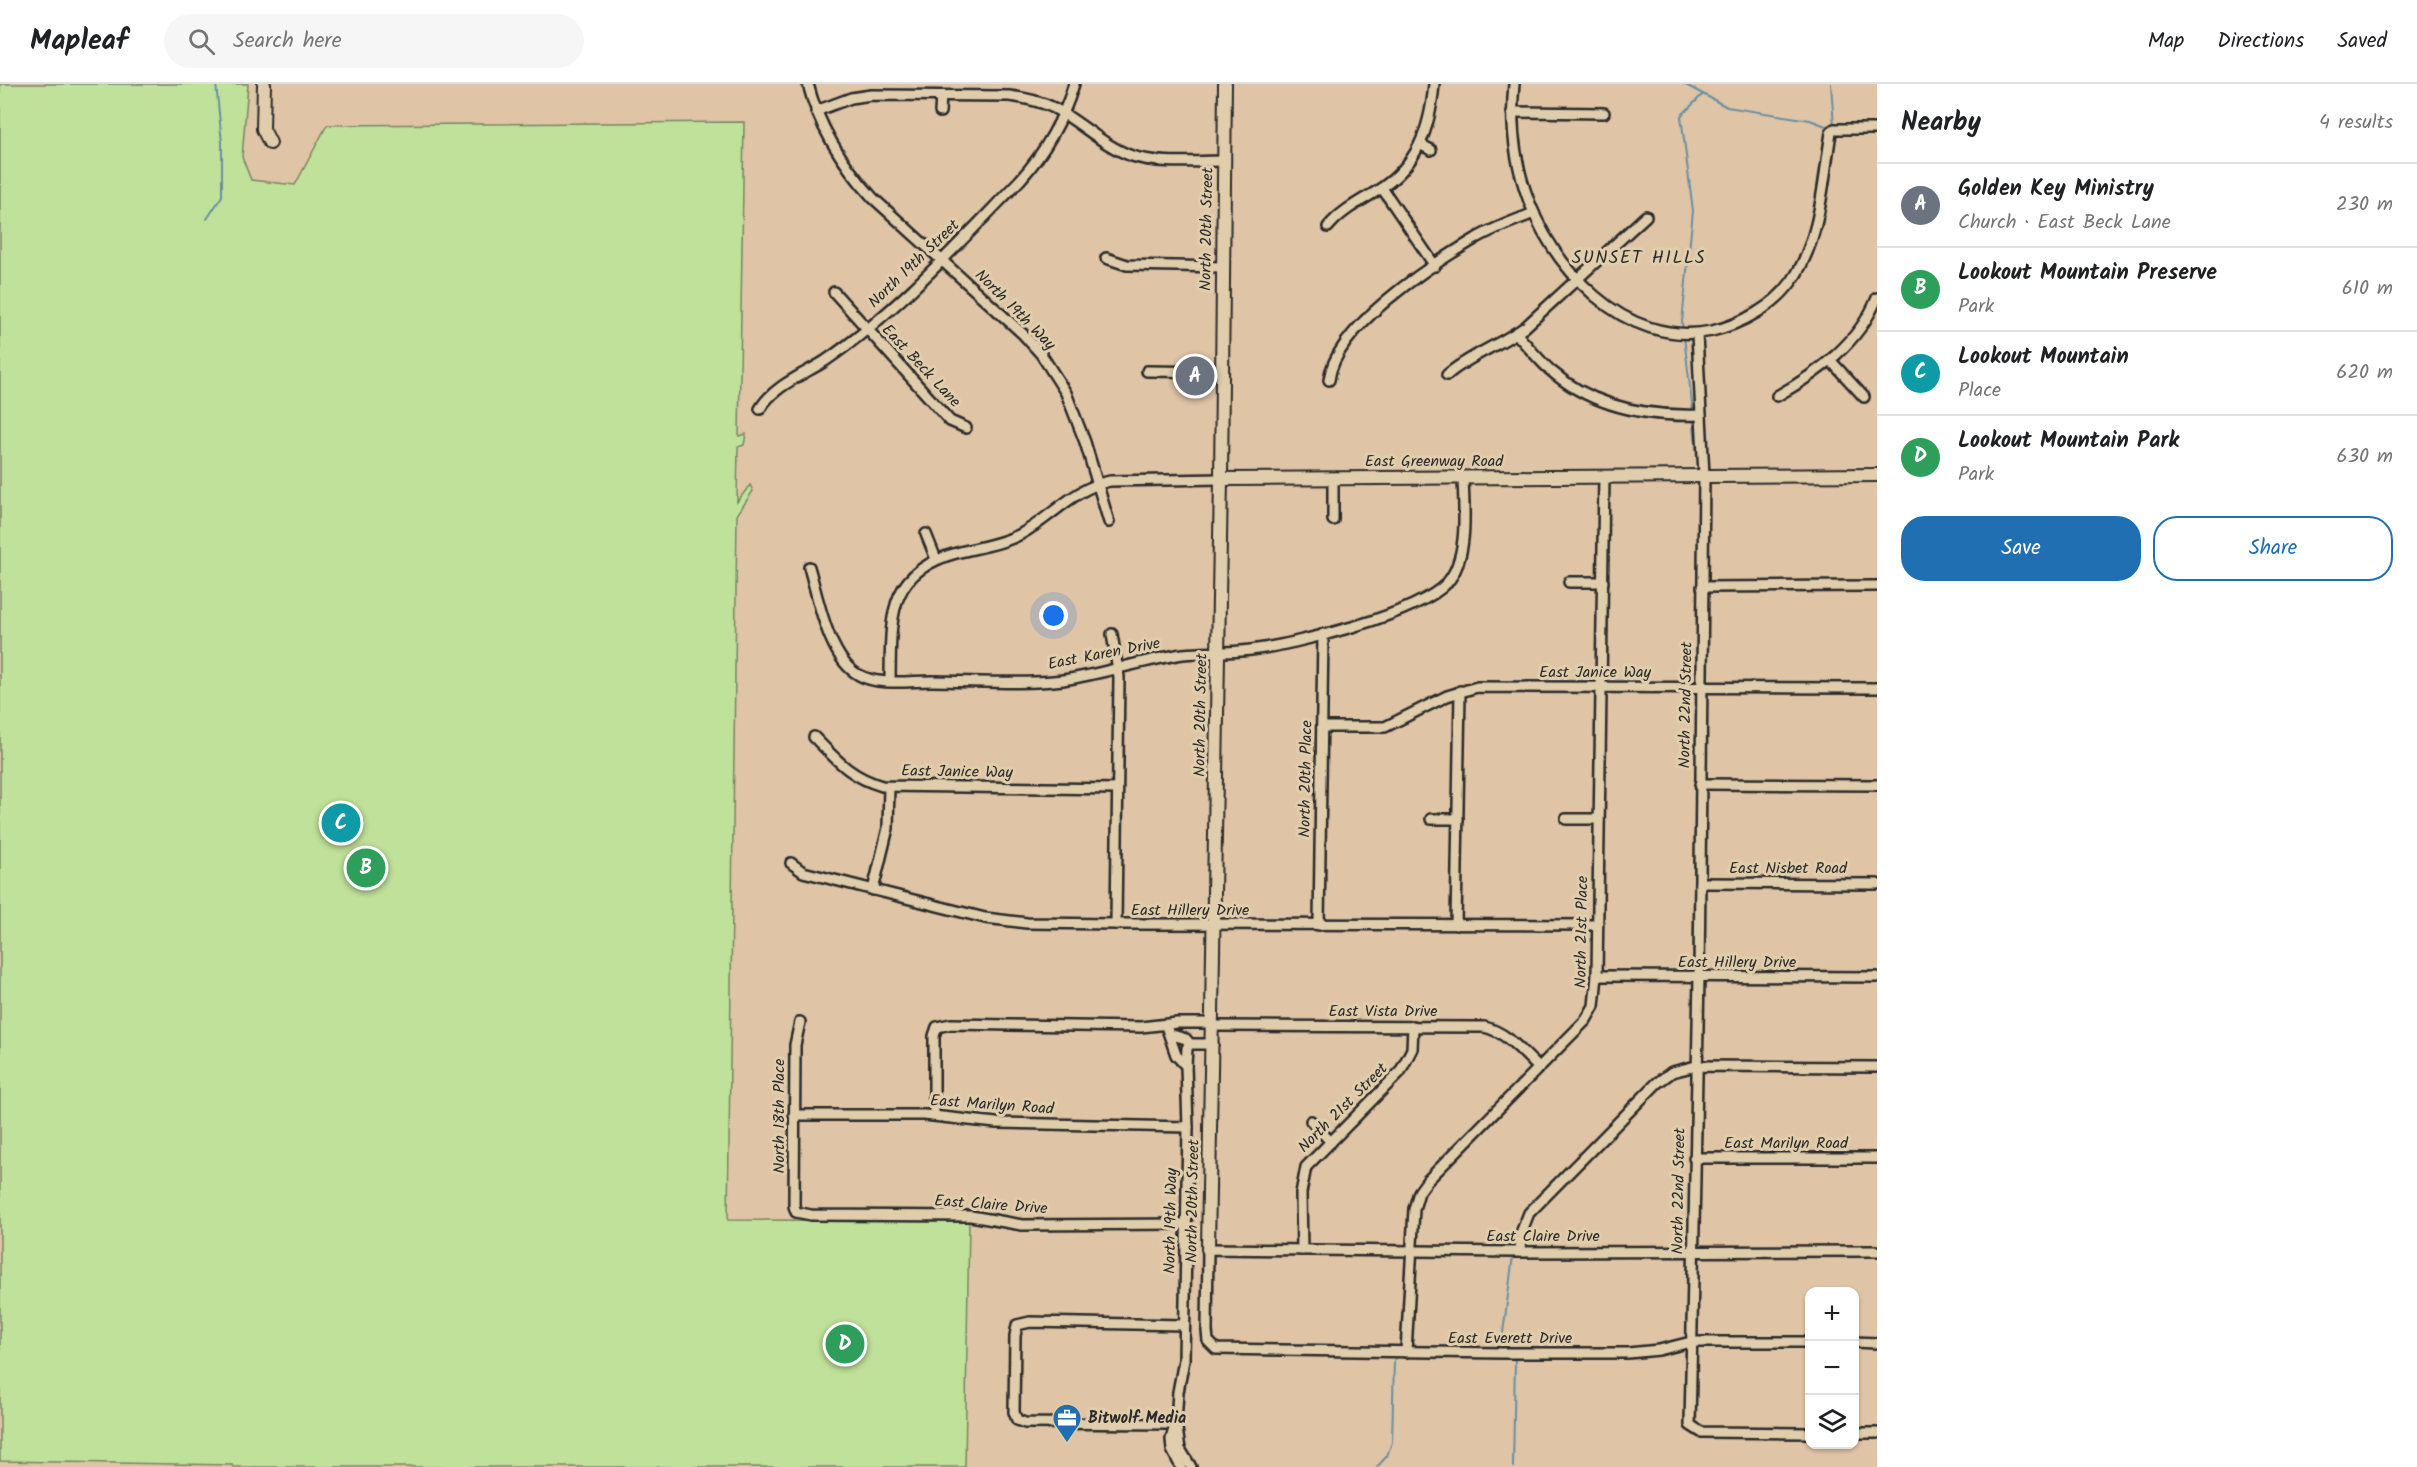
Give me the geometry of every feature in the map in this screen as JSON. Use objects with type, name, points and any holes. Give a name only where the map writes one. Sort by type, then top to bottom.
[{"type":"street","points":[[264,84],[263,129],[270,143]]},
{"type":"street","name":"North 19th Way","points":[[808,84],[816,111],[841,159],[857,180],[1023,334],[1056,375],[1082,433],[1109,522]]},
{"type":"street","name":"North 19th Street","points":[[760,409],[770,394],[816,367],[867,330],[942,260],[1032,166],[1055,132],[1074,84]]},
{"type":"street","name":"North 20th Street","points":[[1211,1346],[1207,1331],[1213,1044],[1225,84]]},
{"type":"street","points":[[1328,227],[1341,213],[1382,188],[1405,170],[1420,144],[1430,111],[1434,84]]},
{"type":"street","points":[[1514,84],[1513,140],[1518,165],[1542,232],[1558,259],[1610,309],[1638,325],[1669,332],[1697,334],[1733,325],[1756,313],[1776,298],[1792,281],[1813,238],[1831,133],[1834,129],[1877,129]]},
{"type":"street","points":[[816,111],[851,98],[871,95],[1009,96],[1030,99],[1064,114],[1131,155],[1157,160],[1224,161]]},
{"type":"street","points":[[940,112],[941,96]]},
{"type":"street","points":[[1512,112],[1604,113]]},
{"type":"street","points":[[1420,144],[1431,150]]},
{"type":"street","points":[[1382,188],[1435,266]]},
{"type":"street","points":[[1329,380],[1333,362],[1344,343],[1383,303],[1474,239],[1534,213]]},
{"type":"street","points":[[1447,375],[1460,363],[1516,333],[1578,280],[1646,216]]},
{"type":"street","points":[[1106,258],[1127,266],[1223,267]]},
{"type":"street","name":"East Beck Lane","points":[[834,292],[951,421],[966,429]]},
{"type":"street","points":[[1777,396],[1831,361],[1875,313],[1877,298]]},
{"type":"street","points":[[1516,333],[1551,371],[1594,398],[1640,412],[1701,415]]},
{"type":"street","name":"North 22nd Street","points":[[1697,334],[1704,476],[1699,977],[1695,1066],[1690,1425],[1701,1432],[1805,1433]]},
{"type":"street","points":[[1831,361],[1864,397]]},
{"type":"street","points":[[1147,371],[1222,372]]},
{"type":"street","name":"East Greenway Road","points":[[936,559],[1009,540],[1023,533],[1072,497],[1097,483],[1110,481],[1877,475]]},
{"type":"street","name":"North 21st Place","points":[[1406,1352],[1414,1209],[1422,1186],[1539,1068],[1594,1006],[1604,476]]},
{"type":"street","points":[[1333,478],[1333,520]]},
{"type":"street","name":"East Karen Drive","points":[[809,567],[839,657],[858,675],[872,680],[890,681],[1061,680],[1182,655],[1278,646],[1413,606],[1432,596],[1447,583],[1457,568],[1462,554],[1463,478]]},
{"type":"street","points":[[890,681],[891,629],[896,602],[909,579],[919,569],[936,559],[926,534]]},
{"type":"street","points":[[1569,582],[1603,582]]},
{"type":"street","points":[[1702,586],[1877,586]]},
{"type":"street","points":[[1112,634],[1118,668],[1116,924]]},
{"type":"street","name":"North 20th Place","points":[[1319,925],[1323,634]]},
{"type":"street","name":"East Janice Way","points":[[1322,727],[1385,727],[1460,691],[1477,687],[1877,688]]},
{"type":"street","points":[[1456,925],[1460,691]]},
{"type":"street","name":"East Janice Way","points":[[814,737],[847,770],[861,779],[889,787],[1117,789]]},
{"type":"street","points":[[1700,784],[1877,785]]},
{"type":"street","points":[[873,890],[888,828],[889,787]]},
{"type":"street","points":[[1431,819],[1458,819]]},
{"type":"street","points":[[1566,819],[1599,819]]},
{"type":"street","name":"East Hillery Drive","points":[[791,862],[803,872],[994,920],[1213,925],[1597,925]]},
{"type":"street","name":"East Nisbet Road","points":[[1700,883],[1877,884]]},
{"type":"street","name":"East Hillery Drive","points":[[1596,976],[1877,977]]},
{"type":"street","name":"North 18th Place","points":[[796,1212],[794,1206],[795,1045],[800,1022]]},
{"type":"street","points":[[1185,1023],[1186,1066]]},
{"type":"street","name":"East Vista Drive","points":[[934,1116],[934,1036],[937,1028],[951,1024],[1167,1030],[1185,1023],[1473,1026],[1495,1029],[1509,1039],[1539,1068]]},
{"type":"street","name":"North 21st Street","points":[[1302,1250],[1301,1193],[1306,1167],[1406,1064],[1412,1049],[1413,1026]]},
{"type":"street","name":"North 19th Way","points":[[1167,1030],[1176,1055],[1186,1066],[1188,1127],[1184,1360],[1178,1392],[1176,1422],[1180,1449],[1191,1467]]},
{"type":"street","name":"East Vista Drive","points":[[1167,1030],[1186,1041],[1213,1044]]},
{"type":"street","points":[[1520,1252],[1521,1233],[1529,1213],[1598,1149],[1660,1080],[1672,1072],[1695,1066],[1877,1067]]},
{"type":"street","name":"East Marilyn Road","points":[[794,1115],[934,1116],[996,1123],[1188,1127]]},
{"type":"street","points":[[1311,1121],[1331,1142]]},
{"type":"street","name":"East Marilyn Road","points":[[1694,1158],[1877,1158]]},
{"type":"street","name":"East Claire Drive","points":[[796,1212],[811,1215],[971,1216],[1022,1225],[1185,1224]]},
{"type":"street","name":"East Claire Drive","points":[[1208,1249],[1520,1252],[1877,1251]]},
{"type":"street","points":[[1176,1422],[1169,1424],[1025,1423],[1017,1420],[1014,1412],[1017,1325],[1030,1322],[1184,1325]]},
{"type":"street","name":"East Everett Drive","points":[[1211,1346],[1224,1350],[1628,1353],[1659,1350],[1691,1342],[1805,1342]]},
{"type":"street","points":[[1859,1342],[1877,1342]]},
{"type":"street","name":"North 19th Way","points":[[1176,1422],[1172,1433],[1172,1450],[1181,1467]]},
{"type":"street","points":[[1859,1433],[1877,1433]]},
{"type":"green space","points":[[0,84],[248,84],[242,157],[251,180],[295,185],[327,125],[744,122],[739,436],[746,434],[744,445],[738,447],[737,502],[750,485],[753,491],[737,515],[728,1220],[969,1221],[965,1467],[233,1467],[232,1465],[0,1461]]},
{"type":"waterway","points":[[207,219],[222,196],[222,143],[216,84]]},
{"type":"waterway","points":[[1684,84],[1727,107],[1810,120],[1831,128]]},
{"type":"waterway","points":[[1831,84],[1834,126]]},
{"type":"waterway","points":[[1683,331],[1693,211],[1681,116],[1703,94]]},
{"type":"waterway","points":[[1684,337],[1693,412]]},
{"type":"waterway","points":[[1693,417],[1699,471]]},
{"type":"waterway","points":[[1697,684],[1698,600]]},
{"type":"waterway","points":[[1693,972],[1697,690]]},
{"type":"waterway","points":[[1693,978],[1694,1011]]},
{"type":"waterway","points":[[1503,1351],[1502,1341],[1513,1256]]},
{"type":"waterway","points":[[1377,1467],[1387,1456],[1392,1442],[1394,1360],[1397,1356]]},
{"type":"waterway","points":[[1509,1357],[1515,1360],[1513,1467]]},
{"type":"place","name":"Golden Key Ministry","points":[[1195,376]]},
{"type":"place","name":"Lookout Mountain","points":[[341,823]]},
{"type":"place","name":"Lookout Mountain Preserve","points":[[366,868]]},
{"type":"place","name":"Lookout Mountain Park","points":[[845,1344]]},
{"type":"place","name":"Bitwolf Media","points":[[1067,1444]]},
{"type":"district","name":"SUNSET HILLS","points":[[1639,258]]}]
